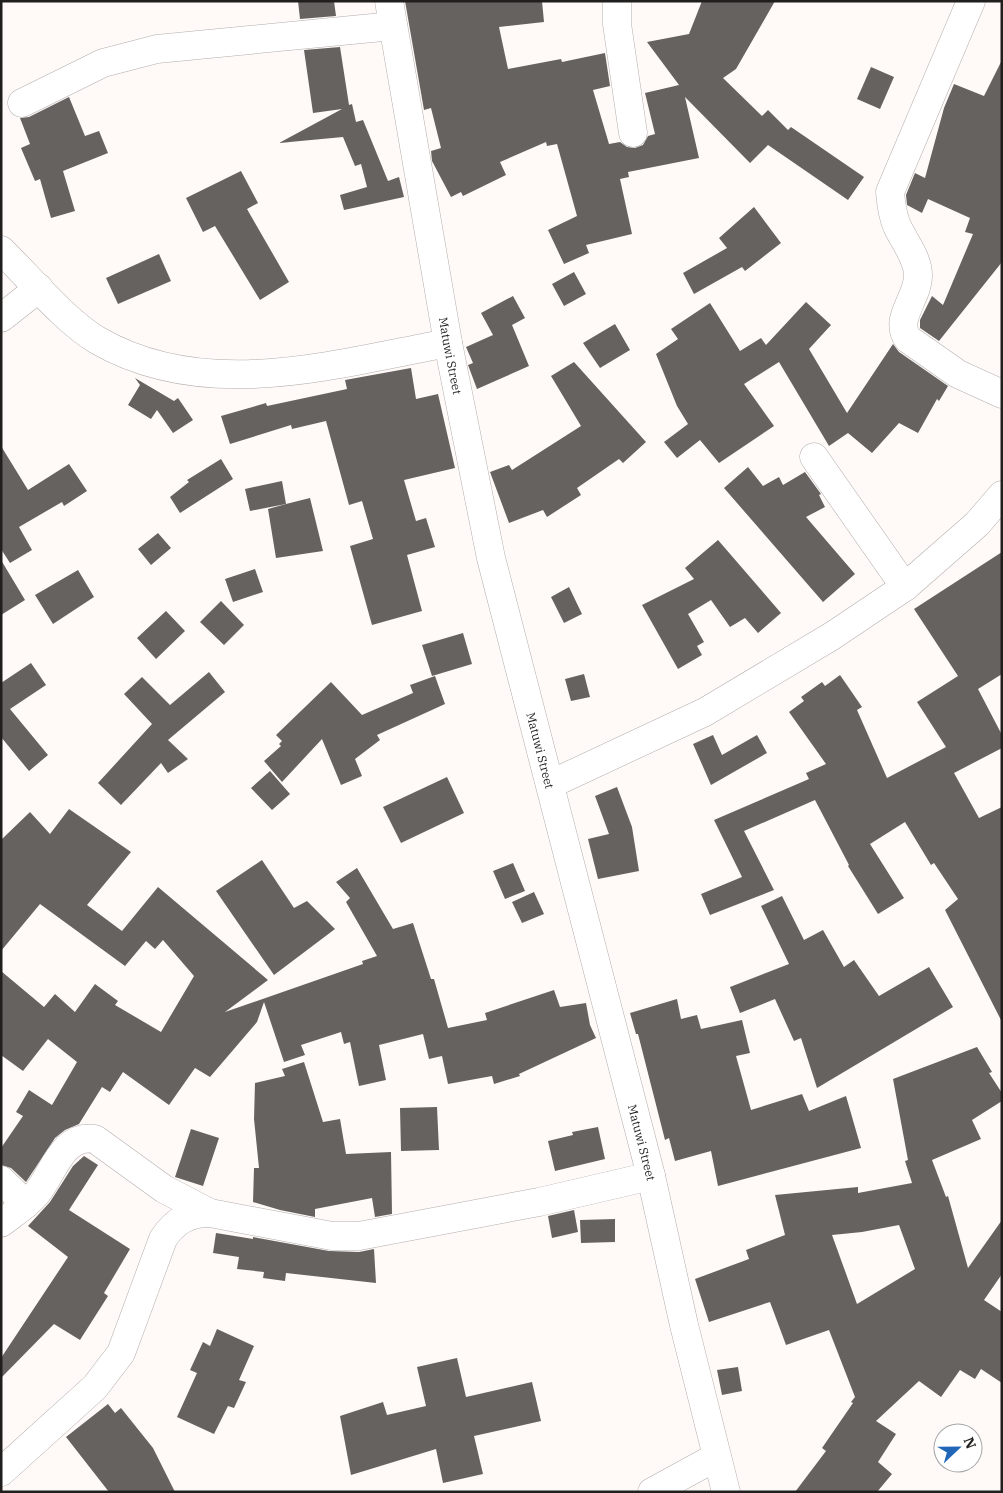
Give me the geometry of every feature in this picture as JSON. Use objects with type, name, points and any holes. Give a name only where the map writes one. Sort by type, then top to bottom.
[{"type":"street","points":[[617,1],[617,24],[633,133]]},
{"type":"street","points":[[971,1],[890,192],[891,209],[918,273],[917,290],[902,323],[904,333],[908,339],[958,374],[1002,394]]},
{"type":"street","points":[[22,103],[103,63],[158,49],[391,14]]},
{"type":"street","name":"Matuwi Street","points":[[391,14],[448,342],[491,558],[651,1176],[716,1457],[726,1492]]},
{"type":"street","points":[[1,250],[96,340],[128,355],[187,371],[253,375],[313,369],[448,342]]},
{"type":"street","points":[[1,318],[39,288]]},
{"type":"street","points":[[814,456],[905,587]]},
{"type":"street","points":[[551,784],[705,712],[832,636],[905,587],[977,524],[1002,495]]},
{"type":"street","points":[[1,1223],[38,1192],[68,1146],[87,1138],[95,1139],[164,1189],[210,1213]]},
{"type":"street","points":[[1,1472],[95,1387],[121,1353],[163,1239],[172,1226],[190,1215],[210,1213],[332,1236],[359,1236],[539,1202],[651,1176]]},
{"type":"street","points":[[1,1180],[26,1204]]},
{"type":"street","points":[[652,1492],[716,1457]]},
{"type":"building","points":[[298,1],[334,1],[336,16],[300,19]]},
{"type":"building","points":[[405,1],[542,1],[544,22],[499,27],[508,69],[561,59],[562,62],[605,53],[610,86],[593,90],[609,144],[620,142],[627,147],[635,148],[643,145],[648,136],[655,134],[645,93],[679,85],[647,42],[689,34],[702,1],[775,1],[736,69],[723,78],[762,116],[768,110],[788,130],[791,127],[864,177],[848,200],[768,145],[750,163],[685,97],[699,158],[628,172],[629,177],[620,179],[632,234],[586,245],[589,253],[564,264],[548,230],[577,216],[557,144],[547,146],[546,142],[500,162],[506,175],[463,196],[461,192],[451,197],[432,161],[431,151],[441,148],[431,108],[424,110]]},
{"type":"building","points":[[340,47],[349,105],[352,104],[356,122],[363,120],[388,181],[399,177],[404,197],[344,210],[340,195],[367,187],[361,164],[355,166],[343,137],[279,143],[342,109],[313,113],[304,50]]},
{"type":"building","points":[[1002,60],[1002,262],[939,341],[920,328],[920,320],[932,296],[943,305],[973,234],[965,232],[970,218],[928,199],[922,213],[907,205],[906,195],[915,173],[925,178],[944,108],[954,84],[984,96]]},
{"type":"building","points":[[871,67],[894,77],[880,109],[857,99]]},
{"type":"building","points":[[69,97],[85,136],[99,131],[108,153],[63,171],[75,211],[51,218],[40,179],[35,181],[21,148],[30,144],[20,118],[29,117]]},
{"type":"building","points":[[241,171],[258,203],[247,209],[289,282],[260,300],[215,226],[203,232],[186,198]]},
{"type":"building","points":[[754,207],[781,243],[745,271],[742,267],[694,294],[683,273],[727,248],[719,238]]},
{"type":"building","points":[[159,254],[171,281],[118,304],[106,278]]},
{"type":"building","points":[[574,272],[586,294],[564,306],[552,284]]},
{"type":"building","points":[[513,296],[525,318],[512,325],[529,366],[477,389],[468,365],[473,363],[466,347],[493,335],[481,313]]},
{"type":"building","points":[[806,302],[831,325],[809,349],[847,413],[893,344],[899,352],[948,386],[939,401],[937,399],[918,433],[899,423],[872,453],[848,433],[829,446],[779,362],[744,384],[774,426],[719,463],[700,440],[677,458],[664,442],[688,424],[677,406],[656,354],[678,339],[671,329],[710,303],[740,351],[761,338],[766,345]]},
{"type":"building","points":[[615,324],[630,350],[600,368],[583,343]]},
{"type":"building","points":[[574,362],[646,442],[623,463],[619,459],[577,488],[581,495],[547,517],[543,510],[509,523],[490,472],[509,465],[512,470],[581,426],[551,376]]},
{"type":"building","points":[[411,368],[416,399],[438,394],[455,468],[404,480],[416,521],[426,518],[435,547],[407,555],[422,611],[372,625],[350,546],[373,539],[362,501],[349,505],[326,421],[292,429],[291,425],[230,444],[221,416],[266,403],[267,406],[347,389],[345,380]]},
{"type":"building","points":[[135,378],[174,401],[178,398],[193,420],[173,433],[157,410],[151,419],[128,405],[140,385]]},
{"type":"building","points":[[1,446],[28,490],[69,464],[87,491],[64,506],[62,502],[19,527],[32,550],[10,563],[1,549]]},
{"type":"building","points":[[221,459],[233,479],[180,513],[170,497],[189,482],[187,480]]},
{"type":"building","points":[[748,467],[763,486],[779,477],[783,485],[805,472],[821,494],[819,495],[825,507],[806,517],[855,574],[823,602],[724,488]]},
{"type":"building","points":[[282,481],[286,504],[250,511],[245,489]]},
{"type":"building","points":[[310,498],[323,551],[276,558],[268,509]]},
{"type":"building","points":[[158,533],[171,548],[151,565],[138,549]]},
{"type":"building","points":[[718,540],[781,613],[758,633],[745,618],[730,627],[711,600],[688,614],[704,642],[697,646],[702,655],[678,669],[642,605],[694,579],[685,568]]},
{"type":"building","points":[[1002,552],[1002,674],[978,689],[1002,735],[1002,748],[954,773],[979,818],[1002,807],[1002,1022],[945,910],[958,899],[934,863],[931,865],[905,822],[870,844],[904,898],[878,914],[848,866],[815,800],[744,831],[774,890],[710,915],[701,894],[742,877],[714,820],[809,779],[806,773],[826,764],[789,712],[804,701],[801,697],[822,682],[825,686],[840,675],[862,707],[857,710],[887,778],[946,747],[917,702],[958,676],[914,609]]},
{"type":"building","points":[[1,560],[25,600],[1,615]]},
{"type":"building","points":[[255,569],[263,592],[233,602],[225,579]]},
{"type":"building","points":[[78,570],[94,597],[53,624],[35,595]]},
{"type":"building","points":[[569,587],[582,614],[564,623],[551,597]]},
{"type":"building","points":[[221,601],[244,625],[224,645],[200,622]]},
{"type":"building","points":[[166,611],[185,631],[156,659],[137,638]]},
{"type":"building","points":[[463,633],[472,664],[432,676],[422,645]]},
{"type":"building","points":[[31,663],[46,685],[10,709],[48,755],[29,771],[1,737],[1,683]]},
{"type":"building","points":[[209,672],[225,692],[168,740],[188,759],[168,773],[161,763],[121,805],[98,783],[152,724],[124,694],[142,677],[170,705]]},
{"type":"building","points":[[584,674],[590,697],[571,701],[565,679]]},
{"type":"building","points":[[435,676],[445,704],[377,735],[380,740],[355,759],[362,776],[341,785],[322,739],[282,782],[264,761],[281,746],[279,744],[282,741],[276,735],[331,682],[362,715],[413,693],[410,685]]},
{"type":"building","points":[[713,735],[722,755],[757,735],[767,753],[711,785],[693,744]]},
{"type":"building","points":[[270,771],[290,794],[272,810],[251,788]]},
{"type":"building","points":[[447,777],[464,813],[401,843],[383,807]]},
{"type":"building","points":[[617,787],[632,827],[639,871],[598,879],[588,839],[609,834],[595,796]]},
{"type":"building","points":[[69,809],[131,852],[87,905],[122,931],[158,887],[268,980],[225,1012],[363,964],[362,961],[377,956],[346,902],[350,898],[336,882],[357,868],[393,929],[413,923],[431,979],[434,979],[448,1028],[487,1020],[485,1013],[554,990],[560,1007],[586,1003],[590,1025],[596,1038],[519,1074],[520,1076],[494,1084],[492,1076],[448,1084],[442,1056],[429,1059],[423,1034],[379,1045],[386,1080],[359,1086],[350,1042],[344,1044],[341,1032],[301,1045],[305,1055],[284,1062],[264,1002],[257,1022],[210,1077],[195,1068],[169,1105],[123,1072],[110,1092],[102,1087],[79,1124],[65,1130],[55,1138],[26,1182],[11,1168],[1,1165],[1,1148],[23,1116],[16,1112],[29,1090],[52,1105],[77,1062],[48,1039],[23,1071],[1,1055],[1,971],[44,1007],[55,994],[75,1012],[95,984],[118,1001],[115,1005],[161,1032],[194,976],[163,940],[155,949],[146,941],[125,966],[40,904],[1,951],[1,840],[30,812],[50,834]]},
{"type":"building","points":[[262,860],[294,908],[307,901],[335,929],[274,975],[216,891]]},
{"type":"building","points":[[513,863],[525,891],[505,899],[493,871]]},
{"type":"building","points":[[534,892],[544,914],[522,923],[512,902]]},
{"type":"building","points":[[782,896],[804,940],[823,930],[844,967],[854,960],[879,996],[929,967],[953,1007],[817,1088],[801,1038],[794,1041],[775,999],[740,1013],[730,987],[789,964],[761,906]]},
{"type":"building","points":[[677,999],[681,1019],[697,1015],[701,1029],[742,1020],[750,1053],[736,1056],[751,1110],[802,1094],[809,1111],[846,1096],[861,1148],[718,1186],[711,1151],[675,1161],[669,1138],[665,1140],[638,1034],[636,1034],[630,1013]]},
{"type":"building","points":[[977,1047],[992,1072],[989,1073],[1002,1093],[1002,1101],[972,1120],[981,1139],[932,1160],[946,1197],[948,1196],[968,1268],[1002,1220],[1002,1274],[984,1300],[1002,1312],[1002,1383],[981,1369],[975,1379],[960,1370],[941,1397],[919,1381],[876,1421],[896,1434],[878,1462],[892,1474],[877,1492],[795,1492],[826,1451],[822,1448],[853,1403],[851,1402],[855,1397],[829,1330],[786,1345],[770,1302],[709,1322],[695,1279],[749,1259],[746,1250],[785,1235],[775,1195],[858,1187],[858,1193],[912,1183],[905,1161],[908,1160],[893,1079]],"holes":[[[899,1225],[915,1269],[857,1304],[832,1235]]]},
{"type":"building","points":[[304,1062],[323,1122],[340,1119],[346,1154],[391,1152],[392,1214],[375,1217],[372,1198],[315,1209],[315,1217],[253,1202],[254,1168],[259,1168],[254,1119],[255,1083],[285,1076],[282,1069]]},
{"type":"building","points":[[437,1107],[439,1150],[401,1151],[400,1108]]},
{"type":"building","points":[[598,1127],[605,1159],[555,1171],[548,1141],[573,1135],[572,1132]]},
{"type":"building","points":[[191,1129],[219,1138],[203,1186],[175,1177]]},
{"type":"building","points":[[84,1156],[98,1165],[69,1210],[130,1249],[104,1293],[108,1296],[80,1340],[54,1324],[1,1378],[1,1358],[68,1257],[28,1226],[50,1202],[73,1166]]},
{"type":"building","points":[[574,1210],[578,1232],[552,1238],[548,1216]]},
{"type":"building","points":[[615,1219],[615,1242],[581,1243],[580,1220]]},
{"type":"building","points":[[216,1233],[253,1239],[253,1237],[329,1251],[359,1252],[374,1249],[376,1283],[286,1273],[285,1281],[263,1278],[264,1272],[237,1269],[239,1257],[213,1253]]},
{"type":"building","points":[[217,1329],[254,1346],[239,1380],[246,1382],[234,1408],[228,1406],[214,1434],[177,1417],[197,1373],[190,1370],[203,1342],[210,1346]]},
{"type":"building","points":[[457,1358],[466,1397],[532,1382],[541,1421],[474,1436],[483,1474],[443,1483],[436,1449],[351,1475],[340,1416],[383,1402],[387,1415],[426,1406],[417,1367]]},
{"type":"building","points":[[738,1367],[742,1391],[722,1395],[717,1370]]},
{"type":"building","points":[[108,1404],[115,1413],[121,1408],[153,1448],[175,1492],[109,1492],[66,1437]]}]
